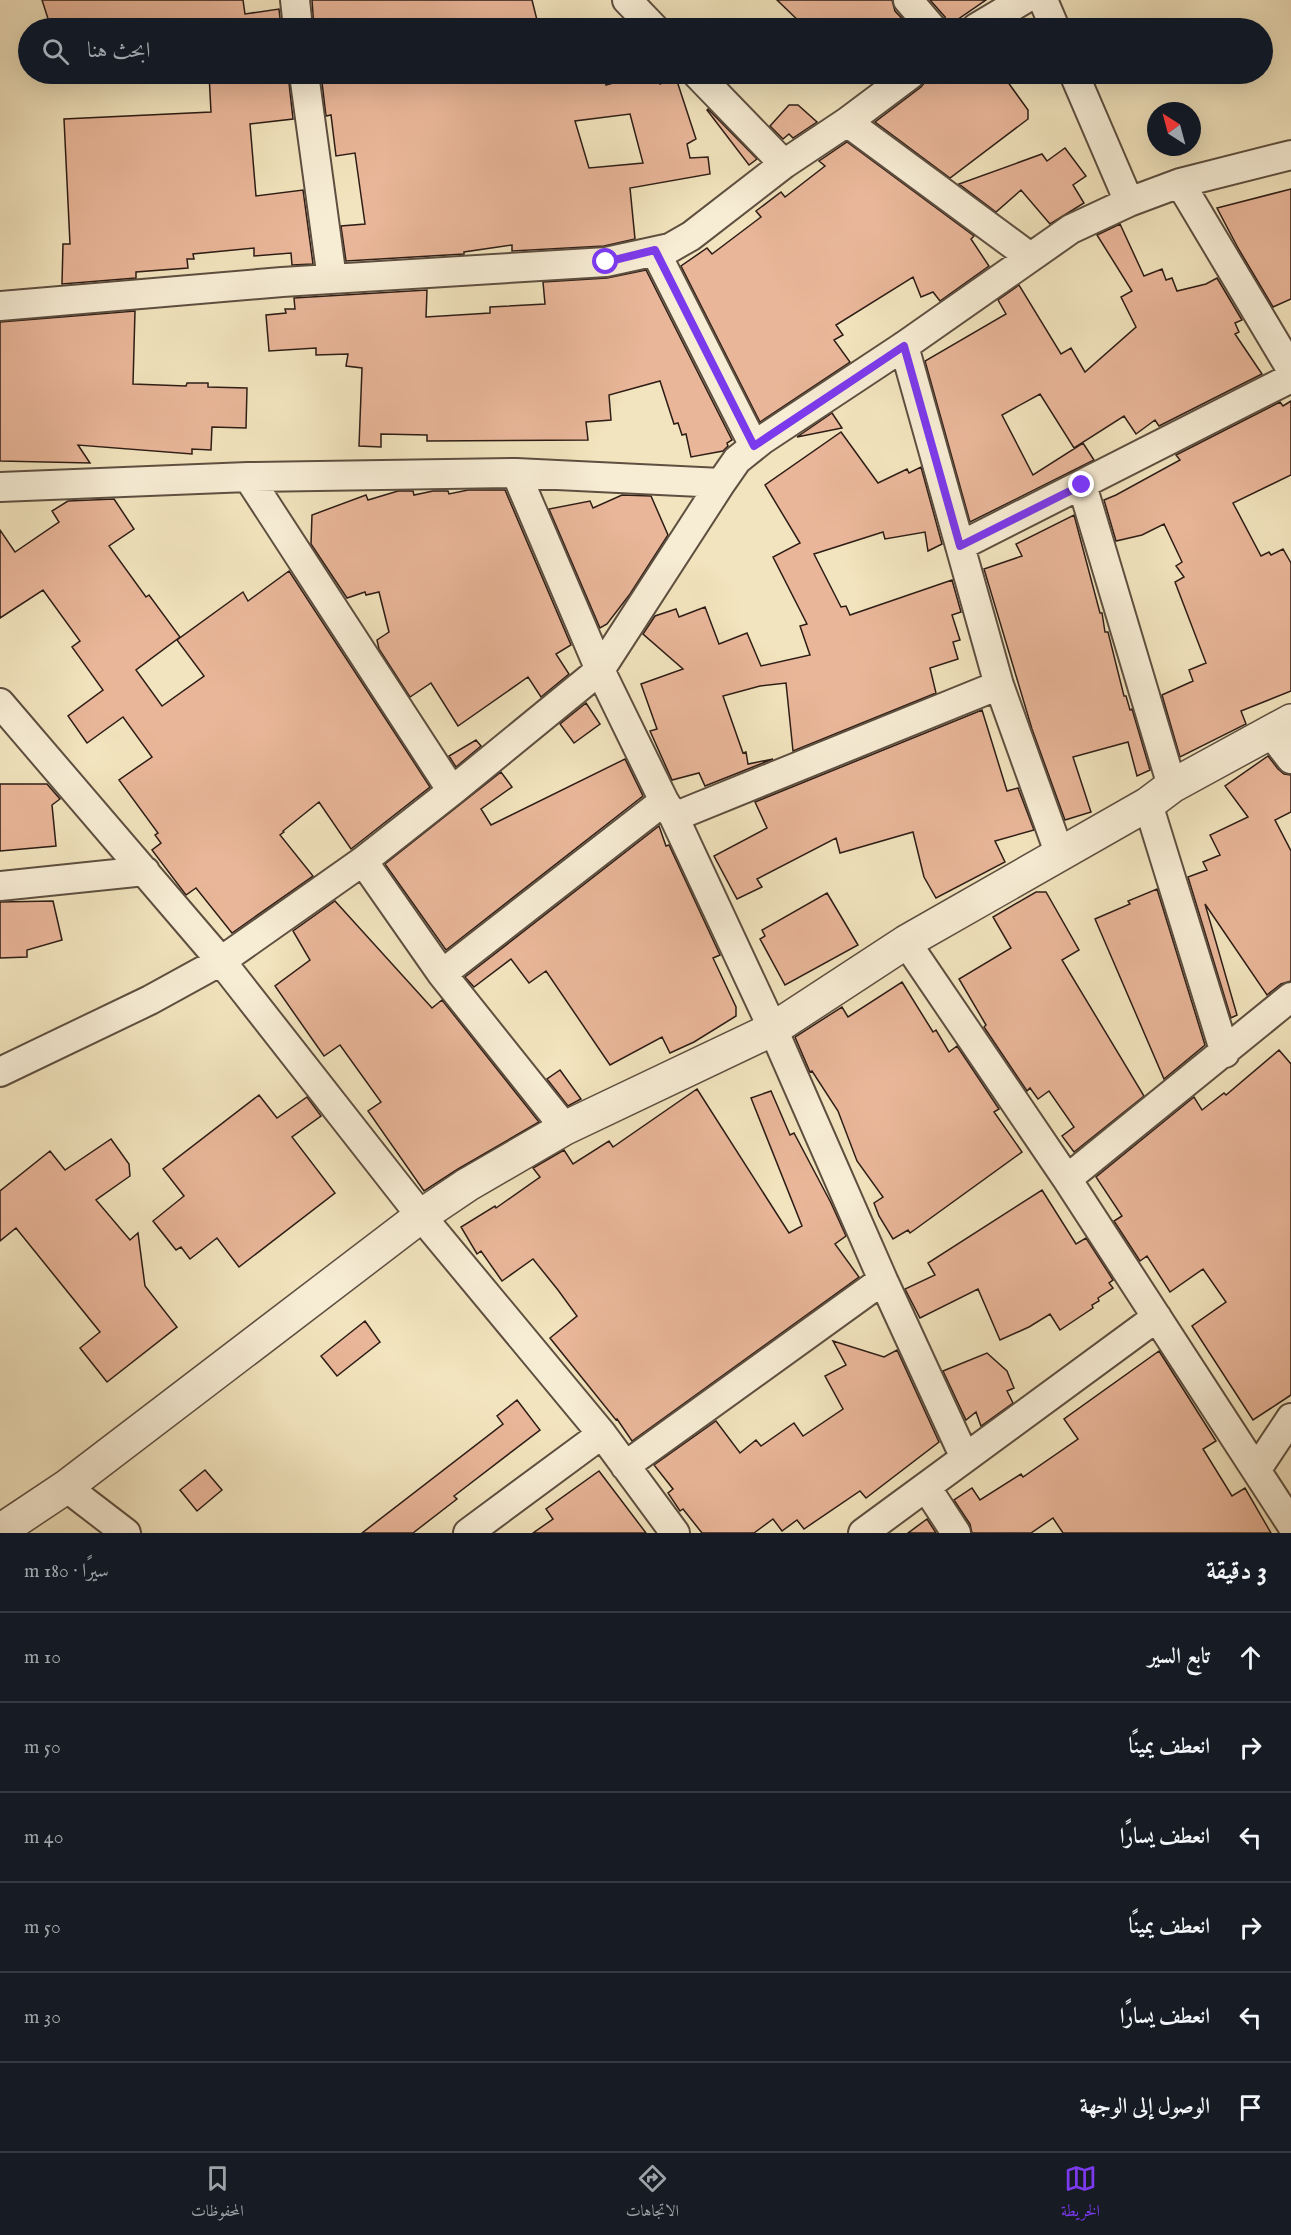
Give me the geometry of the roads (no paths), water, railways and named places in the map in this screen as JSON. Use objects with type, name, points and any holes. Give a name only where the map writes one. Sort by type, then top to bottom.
[{"type":"street","points":[[295,0],[297,18]]},
{"type":"street","points":[[627,0],[644,18]]},
{"type":"street","points":[[908,0],[923,18]]},
{"type":"street","points":[[993,18],[1023,0]]},
{"type":"street","points":[[1042,0],[1050,18]]},
{"type":"street","points":[[305,84],[332,279]]},
{"type":"street","points":[[707,84],[784,164]]},
{"type":"street","points":[[0,306],[332,279],[606,262],[670,248],[691,236],[784,164],[847,122],[898,84]]},
{"type":"street","points":[[1078,84],[1129,202]]},
{"type":"street","points":[[847,122],[1030,257]]},
{"type":"street","points":[[0,1072],[160,995],[221,961],[363,861],[600,669],[737,459],[754,446],[904,346],[1071,229],[1129,202],[1180,183],[1291,155]]},
{"type":"street","points":[[1180,183],[1291,369]]},
{"type":"street","points":[[655,250],[754,446]]},
{"type":"street","points":[[904,346],[999,685],[1060,855]]},
{"type":"street","points":[[960,546],[1291,378]]},
{"type":"street","points":[[0,487],[249,477],[516,473],[721,483]]},
{"type":"street","points":[[516,473],[600,669],[773,1029],[883,1280],[965,1458]]},
{"type":"street","points":[[249,477],[452,791]]},
{"type":"street","points":[[1082,485],[1225,1053]]},
{"type":"street","points":[[442,974],[669,809],[999,685]]},
{"type":"street","points":[[0,703],[221,961],[421,1216],[602,1434],[675,1533]]},
{"type":"street","points":[[0,1531],[66,1487],[421,1216],[467,1185],[565,1128],[773,1029],[906,942],[1281,727],[1291,759]]},
{"type":"street","points":[[363,861],[442,974],[565,1128]]},
{"type":"street","points":[[0,886],[145,871]]},
{"type":"street","points":[[906,942],[1067,1179],[1291,1524]]},
{"type":"street","points":[[1067,1179],[1225,1053],[1291,997]]},
{"type":"street","points":[[625,1466],[883,1280]]},
{"type":"street","points":[[863,1533],[1157,1317]]},
{"type":"street","points":[[1257,1469],[1291,1418]]},
{"type":"street","points":[[468,1533],[602,1434]]},
{"type":"street","points":[[66,1487],[126,1533]]},
{"type":"street","points":[[926,1487],[956,1533]]}]
